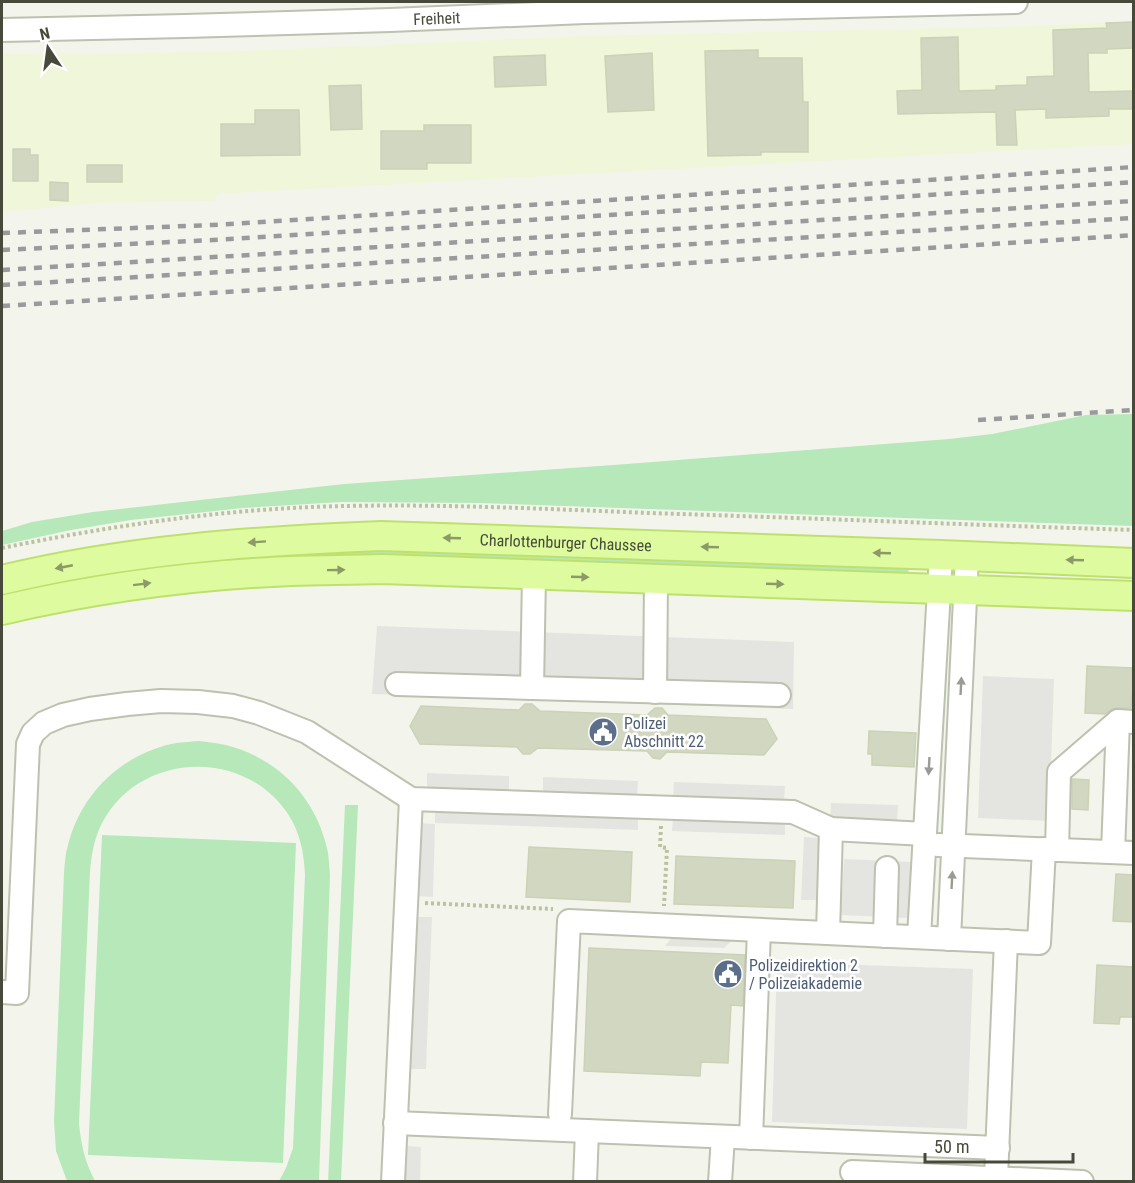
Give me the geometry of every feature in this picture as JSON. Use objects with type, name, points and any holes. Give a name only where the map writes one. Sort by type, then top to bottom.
[{"type":"main road","name":"Charlottenburger Chaussee","points":[[14,577],[100,560],[199,547],[299,539],[381,536],[1134,563]]},
{"type":"main road","name":"Charlottenburger Chaussee","points":[[2,610],[33,602],[130,586],[207,577],[291,571],[382,570],[1134,597]]},
{"type":"street","name":"Freiheit","points":[[2,30],[174,27],[360,11],[585,12],[1016,2]]},
{"type":"street","points":[[920,937],[925,839],[954,555]]},
{"type":"street","points":[[532,688],[534,575]]},
{"type":"street","points":[[14,577],[33,602]]},
{"type":"street","points":[[655,692],[656,579]]},
{"type":"street","points":[[949,939],[953,846],[952,590]]},
{"type":"street","points":[[397,684],[779,695]]},
{"type":"street","points":[[2,992],[17,993],[28,744],[33,733],[44,723],[90,709],[161,701],[233,706],[259,713],[307,732],[411,799],[793,812],[831,830],[925,839],[953,846],[1123,853],[1126,722]]},
{"type":"street","points":[[560,1114],[569,921],[1039,943],[1059,772],[1126,722]]},
{"type":"street","points":[[393,1182],[411,799]]},
{"type":"street","points":[[828,933],[831,830]]},
{"type":"street","points":[[885,936],[887,868]]},
{"type":"street","points":[[751,1138],[759,930]]},
{"type":"street","points":[[996,1178],[1006,942]]},
{"type":"street","points":[[396,1123],[998,1148]]},
{"type":"street","points":[[585,1182],[587,1131]]},
{"type":"street","points":[[720,1182],[723,1137]]},
{"type":"street","points":[[853,1142],[852,1177],[996,1178],[1082,1182]]},
{"type":"path","points":[[662,808],[660,847],[667,848],[663,926]]},
{"type":"path","points":[[406,902],[560,909],[569,921]]},
{"type":"shaded area","points":[[1133,22],[1133,144],[218,194],[214,201],[96,203],[2,212],[2,54],[219,52],[585,36]]},
{"type":"shaded area","points":[[377,626],[794,642],[793,709],[372,694]]},
{"type":"shaded area","points":[[983,676],[1054,679],[1049,821],[978,818]]},
{"type":"shaded area","points":[[427,773],[509,776],[509,791],[427,788]]},
{"type":"shaded area","points":[[543,777],[638,781],[637,796],[543,792]]},
{"type":"shaded area","points":[[674,782],[785,786],[784,801],[673,797]]},
{"type":"shaded area","points":[[831,803],[898,805],[897,823],[830,822]]},
{"type":"shaded area","points":[[435,807],[638,815],[638,830],[435,823]]},
{"type":"shaded area","points":[[673,816],[785,820],[785,835],[672,831]]},
{"type":"shaded area","points":[[419,823],[435,824],[433,897],[417,896]]},
{"type":"shaded area","points":[[804,837],[819,838],[817,900],[801,900]]},
{"type":"shaded area","points":[[844,859],[911,862],[908,918],[841,915]]},
{"type":"shaded area","points":[[416,917],[432,917],[426,1069],[410,1069]]},
{"type":"shaded area","points":[[674,935],[735,938],[724,948],[665,946]]},
{"type":"shaded area","points":[[777,962],[973,969],[967,1129],[772,1122]]},
{"type":"shaded area","points":[[406,1146],[421,1147],[420,1181],[404,1182]]},
{"type":"green space","points":[[1133,414],[1133,526],[478,503],[341,502],[243,508],[131,520],[2,545],[2,531],[32,522],[93,512],[344,484],[949,439],[992,434],[1086,415]]},
{"type":"green space","points":[[351,547],[909,565],[908,577],[402,558],[45,589],[43,582],[141,564]]},
{"type":"green space","points":[[199,741],[226,745],[244,751],[262,759],[277,770],[303,796],[321,829],[327,848],[330,875],[319,1181],[279,1181],[293,1148],[305,875],[298,835],[288,814],[268,791],[243,776],[216,768],[187,767],[160,773],[135,786],[113,806],[95,842],[90,872],[79,1123],[84,1153],[95,1181],[67,1181],[56,1151],[54,1122],[64,872],[68,845],[82,809],[105,780],[119,768],[152,750],[174,743]]},
{"type":"green space","points":[[345,805],[358,805],[341,1181],[328,1182]]},
{"type":"green space","points":[[102,835],[296,843],[283,1163],[88,1155]]},
{"type":"building","points":[[1134,22],[1134,48],[1107,49],[1107,53],[1088,53],[1089,92],[1134,91],[1134,109],[1109,109],[1109,116],[1046,118],[1046,109],[1015,110],[1017,145],[997,145],[996,112],[898,114],[897,91],[922,90],[921,38],[958,37],[959,91],[996,90],[996,86],[1027,85],[1027,77],[1054,76],[1053,30],[1107,28],[1106,23]]},
{"type":"building","points":[[758,50],[758,58],[802,58],[803,102],[808,102],[808,152],[761,152],[761,155],[708,156],[705,51]]},
{"type":"building","points":[[652,53],[654,110],[608,112],[605,56]]},
{"type":"building","points":[[545,55],[546,85],[495,87],[494,57]]},
{"type":"building","points":[[361,85],[362,129],[331,130],[329,86]]},
{"type":"building","points":[[255,110],[299,110],[300,155],[221,156],[221,124],[255,124]]},
{"type":"building","points":[[424,125],[471,125],[471,163],[427,163],[427,169],[381,169],[381,131],[424,131]]},
{"type":"building","points":[[13,149],[30,149],[30,155],[38,155],[38,181],[13,181]]},
{"type":"building","points":[[87,165],[122,165],[122,182],[87,182]]},
{"type":"building","points":[[50,182],[68,183],[68,201],[50,200]]},
{"type":"building","points":[[1087,666],[1133,668],[1134,695],[1132,695],[1131,708],[1112,709],[1105,714],[1085,713]]},
{"type":"building","points":[[525,704],[532,704],[540,711],[647,715],[655,708],[662,708],[668,715],[766,719],[777,739],[764,755],[667,752],[660,759],[653,758],[647,751],[538,748],[530,754],[523,754],[517,747],[420,744],[410,726],[421,706],[519,710]]},
{"type":"building","points":[[869,731],[916,733],[914,767],[872,765],[872,754],[868,754]]},
{"type":"building","points":[[1072,779],[1089,780],[1088,810],[1072,809]]},
{"type":"building","points":[[529,847],[632,852],[630,902],[526,897]]},
{"type":"building","points":[[676,856],[795,861],[793,908],[674,904]]},
{"type":"building","points":[[1116,874],[1134,875],[1134,922],[1113,921]]},
{"type":"building","points":[[589,948],[745,955],[743,1006],[731,1005],[728,1063],[701,1062],[700,1076],[584,1071]]},
{"type":"building","points":[[1097,965],[1134,967],[1134,1017],[1120,1017],[1119,1024],[1094,1023]]},
{"type":"railway","points":[[2,233],[213,225],[1134,167]]},
{"type":"railway","points":[[2,250],[213,240],[1134,182]]},
{"type":"railway","points":[[2,270],[1134,201]]},
{"type":"railway","points":[[2,285],[1134,218]]},
{"type":"railway","points":[[2,306],[1134,235]]},
{"type":"railway","points":[[978,420],[1134,410]]},
{"type":"place","name":"Polizei Abschnitt 22","points":[[603,732]]},
{"type":"place","name":"Polizeidirektion 2 / Polizeiakademie","points":[[728,974]]}]
